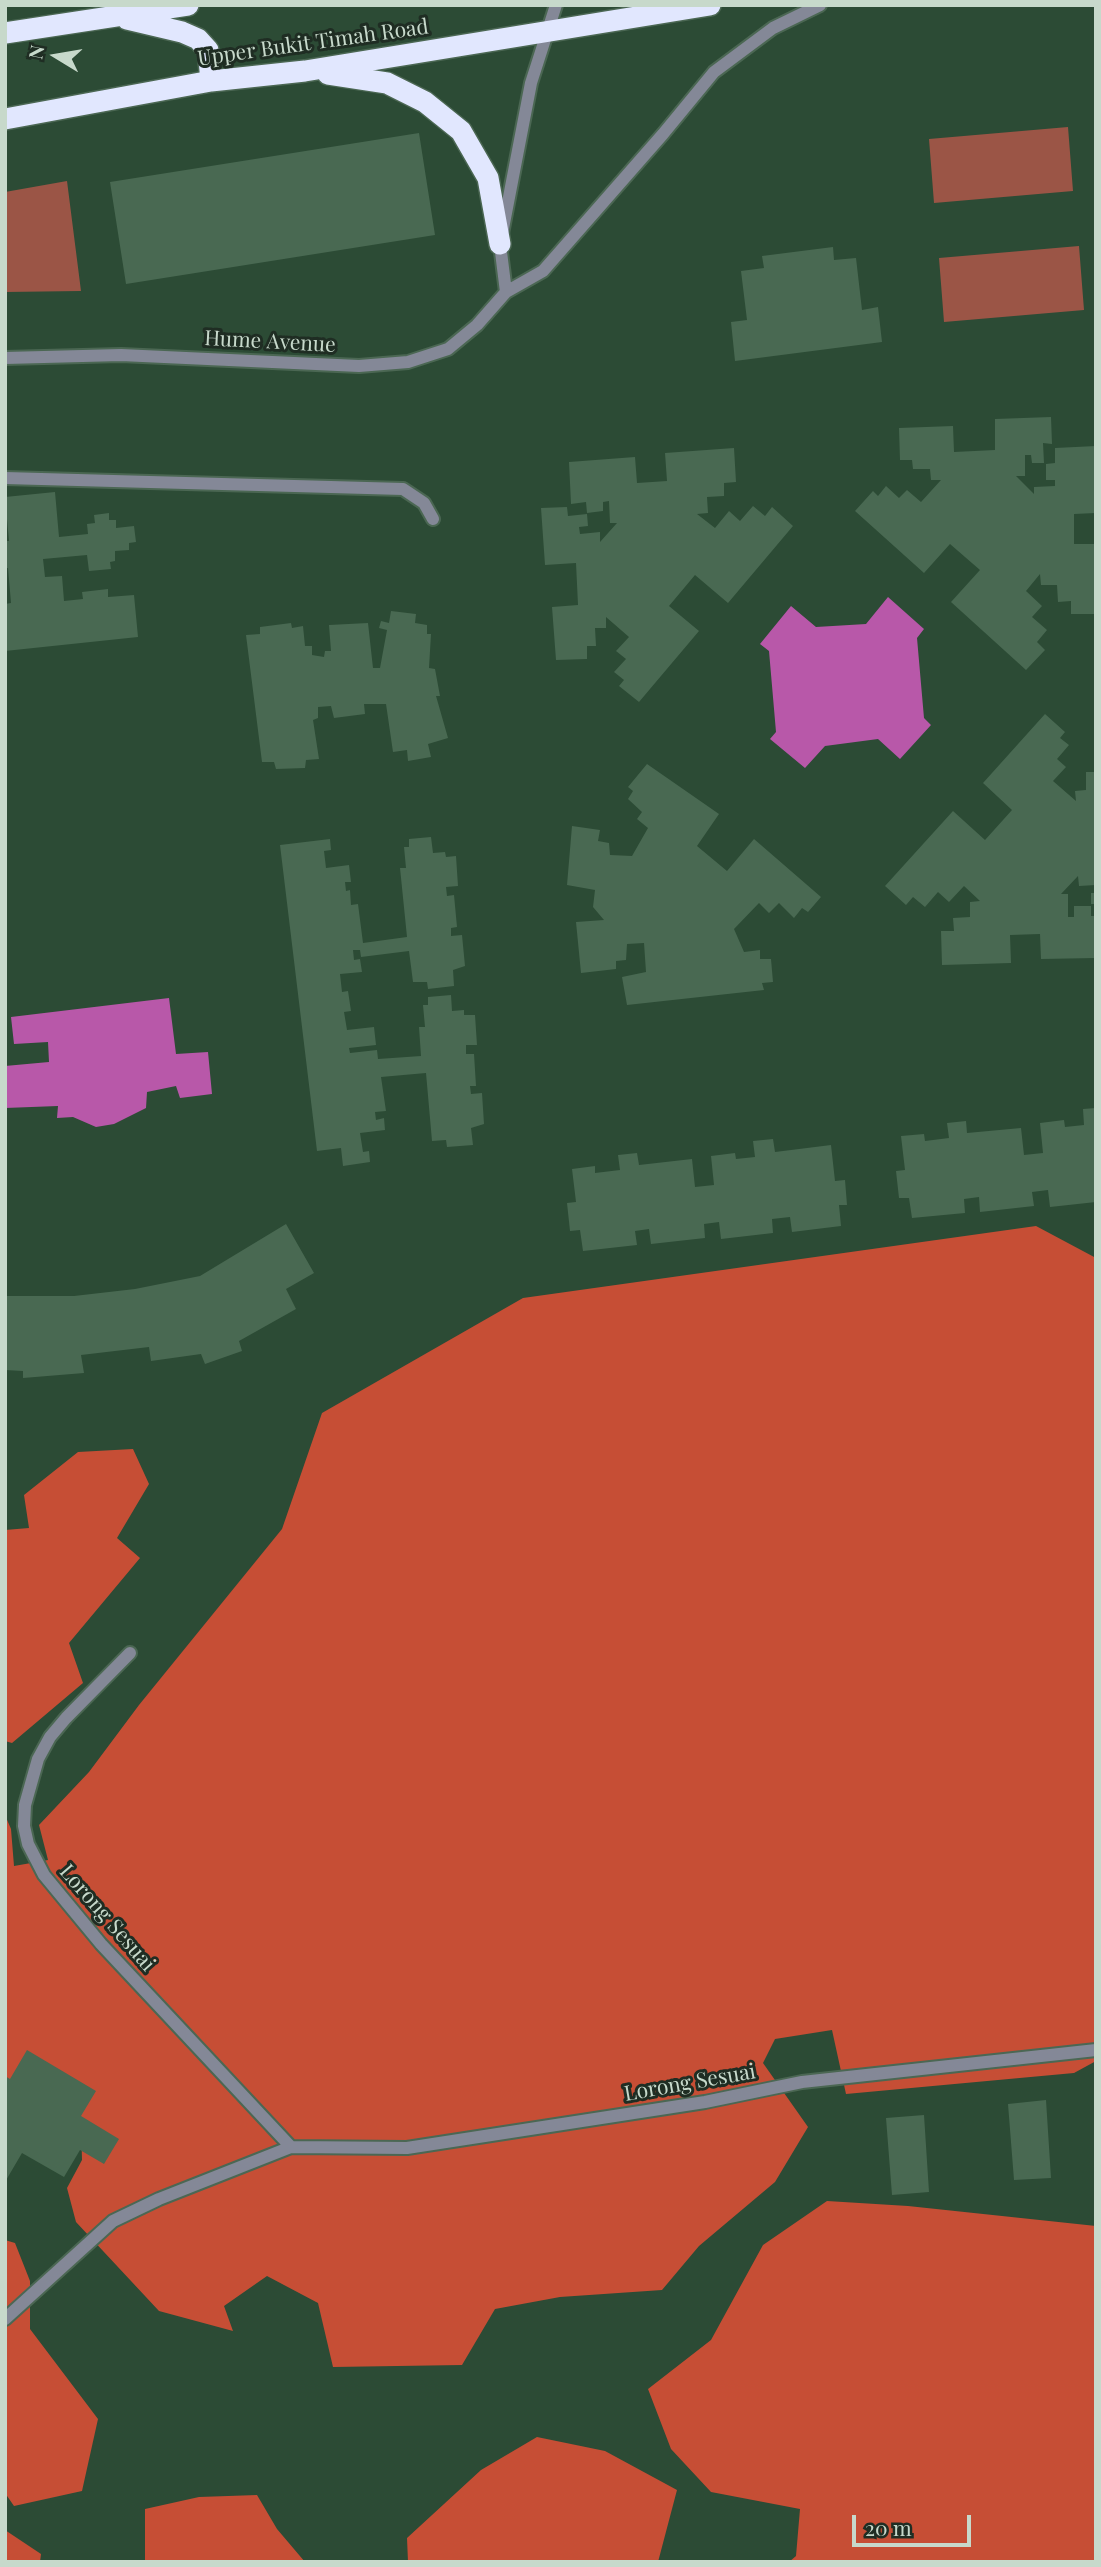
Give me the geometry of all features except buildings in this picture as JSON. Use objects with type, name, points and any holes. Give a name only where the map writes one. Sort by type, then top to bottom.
[{"type":"highway","points":[[5,33],[188,5]]},
{"type":"highway","name":"Upper Bukit Timah Road","points":[[5,119],[211,81],[305,71],[710,5]]},
{"type":"highway","points":[[116,16],[182,32],[198,39],[208,50],[211,81]]},
{"type":"highway","points":[[305,71],[387,83],[425,103],[461,131],[488,178],[500,244]]},
{"type":"street","points":[[506,292],[500,244],[531,83],[556,5]]},
{"type":"street","name":"Hume Avenue","points":[[5,358],[121,355],[359,366],[408,362],[448,349],[477,325],[506,292],[544,271],[714,72],[773,29],[820,5]]},
{"type":"street","points":[[5,478],[403,489],[424,503],[433,519]]},
{"type":"street","name":"Lorong Sesuai","points":[[130,1653],[66,1718],[50,1737],[38,1759],[25,1805],[24,1826],[28,1844],[44,1875],[102,1944],[291,2147]]},
{"type":"street","name":"Lorong Sesuai","points":[[5,2319],[113,2221],[159,2199],[291,2147],[407,2148],[705,2102],[802,2082],[1096,2050]]},
{"type":"shaded area","points":[[1068,127],[1073,191],[934,203],[929,139]]},
{"type":"shaded area","points":[[67,181],[81,291],[5,292],[5,192]]},
{"type":"shaded area","points":[[1079,246],[1084,310],[944,322],[939,258]]},
{"type":"shaded area","points":[[888,597],[924,629],[917,638],[924,718],[931,725],[900,759],[878,739],[825,746],[805,768],[770,739],[776,732],[769,651],[760,644],[791,606],[816,627],[866,624]]},
{"type":"shaded area","points":[[169,998],[176,1054],[208,1052],[212,1094],[180,1098],[176,1086],[147,1092],[146,1108],[114,1124],[96,1127],[73,1117],[57,1118],[58,1106],[5,1108],[5,1066],[49,1062],[48,1042],[14,1044],[11,1017]]},
{"type":"shaded area","points":[[1036,1226],[1096,1258],[1096,2061],[1074,2073],[846,2094],[832,2030],[775,2039],[763,2063],[808,2127],[775,2182],[699,2246],[662,2290],[560,2297],[495,2309],[462,2365],[333,2367],[318,2303],[267,2276],[224,2306],[233,2331],[159,2311],[76,2222],[67,2188],[82,2160],[81,2122],[5,2105],[5,1815],[11,1829],[14,1866],[48,1860],[39,1825],[89,1772],[139,1705],[282,1529],[322,1413],[523,1298]]},
{"type":"shaded area","points":[[133,1449],[149,1484],[117,1538],[140,1558],[69,1643],[83,1683],[12,1743],[5,1741],[5,1530],[29,1528],[24,1495],[78,1452]]},
{"type":"shaded area","points":[[827,2201],[908,2206],[1096,2226],[1096,2562],[789,2562],[796,2556],[800,2509],[711,2492],[671,2449],[648,2389],[711,2340],[763,2245]]},
{"type":"shaded area","points":[[5,2240],[15,2243],[30,2281],[30,2329],[98,2419],[82,2491],[14,2506],[5,2493]]},
{"type":"shaded area","points":[[537,2437],[605,2451],[677,2490],[658,2562],[408,2562],[407,2538],[481,2470]]},
{"type":"shaded area","points":[[257,2495],[277,2529],[305,2562],[145,2562],[145,2509],[199,2497]]},
{"type":"shaded area","points":[[5,2530],[41,2554],[40,2562],[5,2562]]}]
